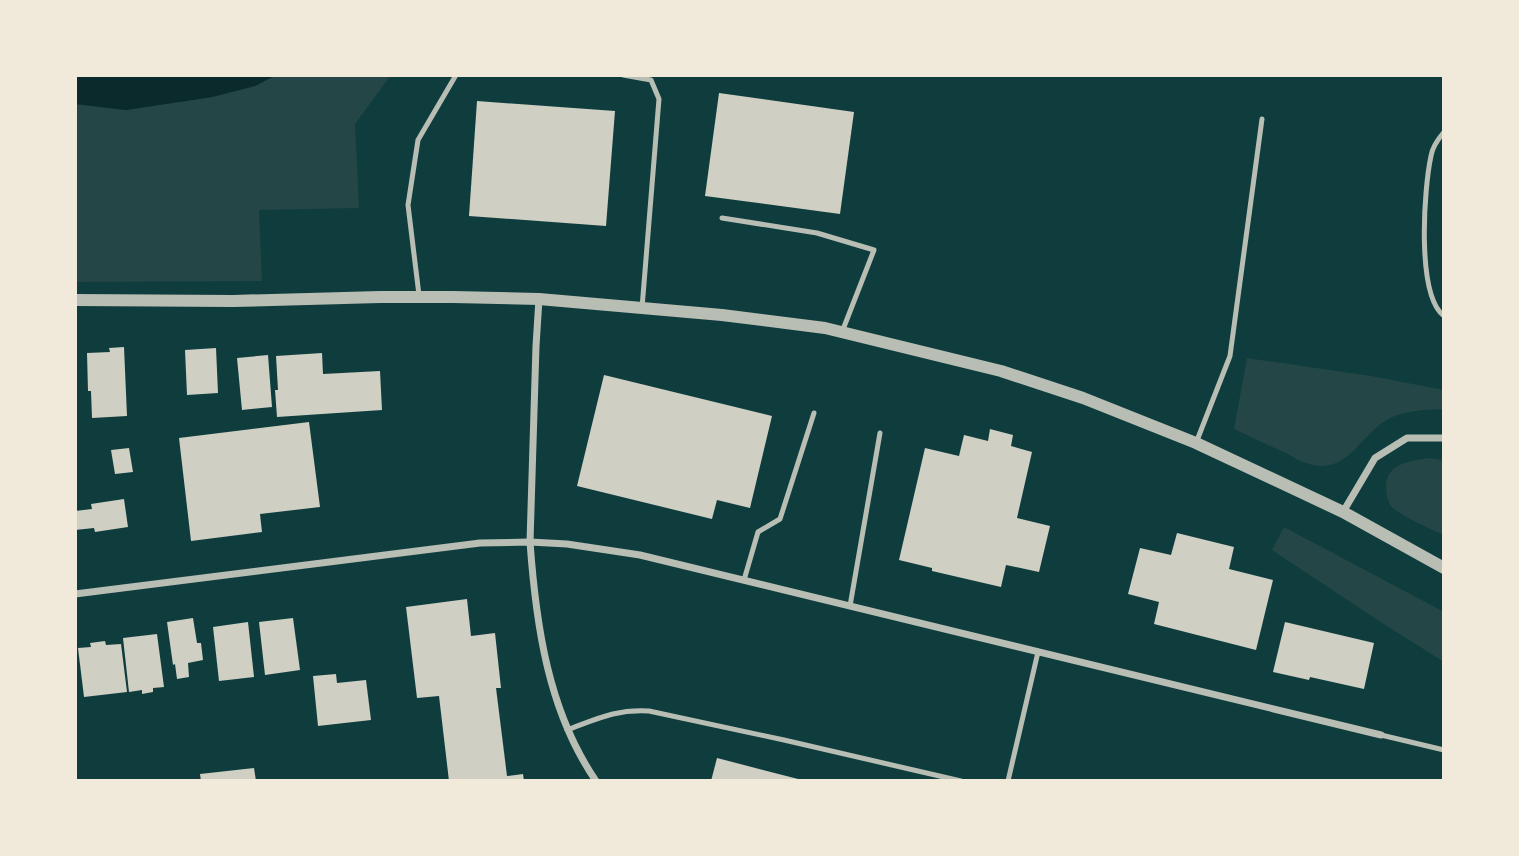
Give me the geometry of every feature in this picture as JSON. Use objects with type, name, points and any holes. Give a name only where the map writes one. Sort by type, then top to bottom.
[{"type":"street","points":[[75,300],[233,301],[419,297],[540,299],[722,314],[825,328],[1001,371],[1083,398],[1196,443],[1343,512],[1444,568]]},
{"type":"street","points":[[540,299],[530,542],[540,634],[551,684],[567,730],[596,781]]},
{"type":"street","points":[[1343,512],[1375,458],[1406,438],[1444,438]]},
{"type":"street","points":[[75,594],[480,543],[567,544],[640,555],[1381,735]]},
{"type":"lane","points":[[419,297],[408,205],[418,140],[456,75]]},
{"type":"lane","points":[[623,75],[651,80],[659,99],[642,308]]},
{"type":"lane","points":[[1196,443],[1230,356],[1262,119]]},
{"type":"lane","points":[[1444,132],[1431,153],[1423,230],[1430,294],[1440,314],[1444,316]]},
{"type":"lane","points":[[722,218],[817,233],[874,250],[842,332]]},
{"type":"lane","points":[[744,580],[758,532],[780,519],[814,413]]},
{"type":"lane","points":[[850,606],[880,433]]},
{"type":"lane","points":[[1008,781],[1038,652]]},
{"type":"lane","points":[[567,730],[611,714],[630,710],[649,711],[961,781]]},
{"type":"lane","points":[[1381,735],[1444,750]]},
{"type":"shaded area","points":[[75,75],[276,75],[255,86],[212,97],[126,110],[75,104]]},
{"type":"shaded area","points":[[276,75],[391,75],[355,124],[359,208],[259,210],[262,281],[75,282],[75,104],[126,110],[212,97],[255,86]]},
{"type":"shaded area","points":[[1247,358],[1371,376],[1444,390],[1444,409],[1414,411],[1392,417],[1343,459],[1322,466],[1309,464],[1234,429]]},
{"type":"shaded area","points":[[1427,458],[1444,460],[1444,535],[1395,510],[1387,496],[1388,478],[1395,468],[1407,462]]},
{"type":"shaded area","points":[[1284,527],[1444,612],[1444,662],[1272,550]]},
{"type":"building","points":[[719,93],[854,112],[840,214],[705,196]]},
{"type":"building","points":[[477,101],[615,111],[606,226],[469,216]]},
{"type":"building","points":[[124,347],[127,416],[92,418],[87,353],[110,352],[109,348]]},
{"type":"building","points":[[216,348],[218,393],[187,395],[185,350]]},
{"type":"building","points":[[322,353],[323,374],[380,371],[382,410],[277,417],[276,356]]},
{"type":"building","points":[[268,355],[272,407],[242,410],[237,358]]},
{"type":"building","points":[[604,375],[772,416],[750,508],[717,500],[712,519],[577,486]]},
{"type":"building","points":[[309,422],[320,507],[260,514],[262,532],[191,541],[179,438]]},
{"type":"building","points":[[990,429],[1013,435],[1011,446],[1032,452],[1017,518],[1050,526],[1039,572],[1006,565],[1001,587],[932,571],[932,568],[899,560],[925,448],[959,456],[964,435],[988,441]]},
{"type":"building","points":[[129,448],[133,472],[115,474],[111,450]]},
{"type":"building","points":[[124,499],[128,527],[95,532],[94,528],[75,530],[75,511],[92,509],[91,504]]},
{"type":"building","points":[[1177,533],[1234,547],[1229,569],[1273,580],[1256,650],[1154,624],[1159,602],[1128,594],[1140,548],[1171,555]]},
{"type":"building","points":[[467,599],[471,636],[495,633],[501,688],[496,688],[507,776],[523,774],[524,781],[449,781],[439,696],[417,698],[406,607]]},
{"type":"building","points":[[193,618],[203,660],[188,663],[189,677],[177,679],[167,622]]},
{"type":"building","points":[[293,618],[300,670],[265,675],[259,622]]},
{"type":"building","points":[[248,622],[254,677],[219,681],[213,627]]},
{"type":"building","points":[[1285,622],[1374,643],[1364,689],[1273,672]]},
{"type":"building","points":[[157,634],[164,687],[153,688],[153,692],[142,694],[142,690],[129,692],[123,638]]},
{"type":"building","points":[[105,641],[106,645],[121,644],[127,692],[84,697],[78,648],[91,647],[90,643]]},
{"type":"building","points":[[336,674],[337,683],[366,680],[371,720],[318,726],[313,676]]},
{"type":"building","points":[[717,758],[802,780],[802,781],[711,781]]},
{"type":"building","points":[[254,768],[256,781],[201,781],[200,774]]}]
